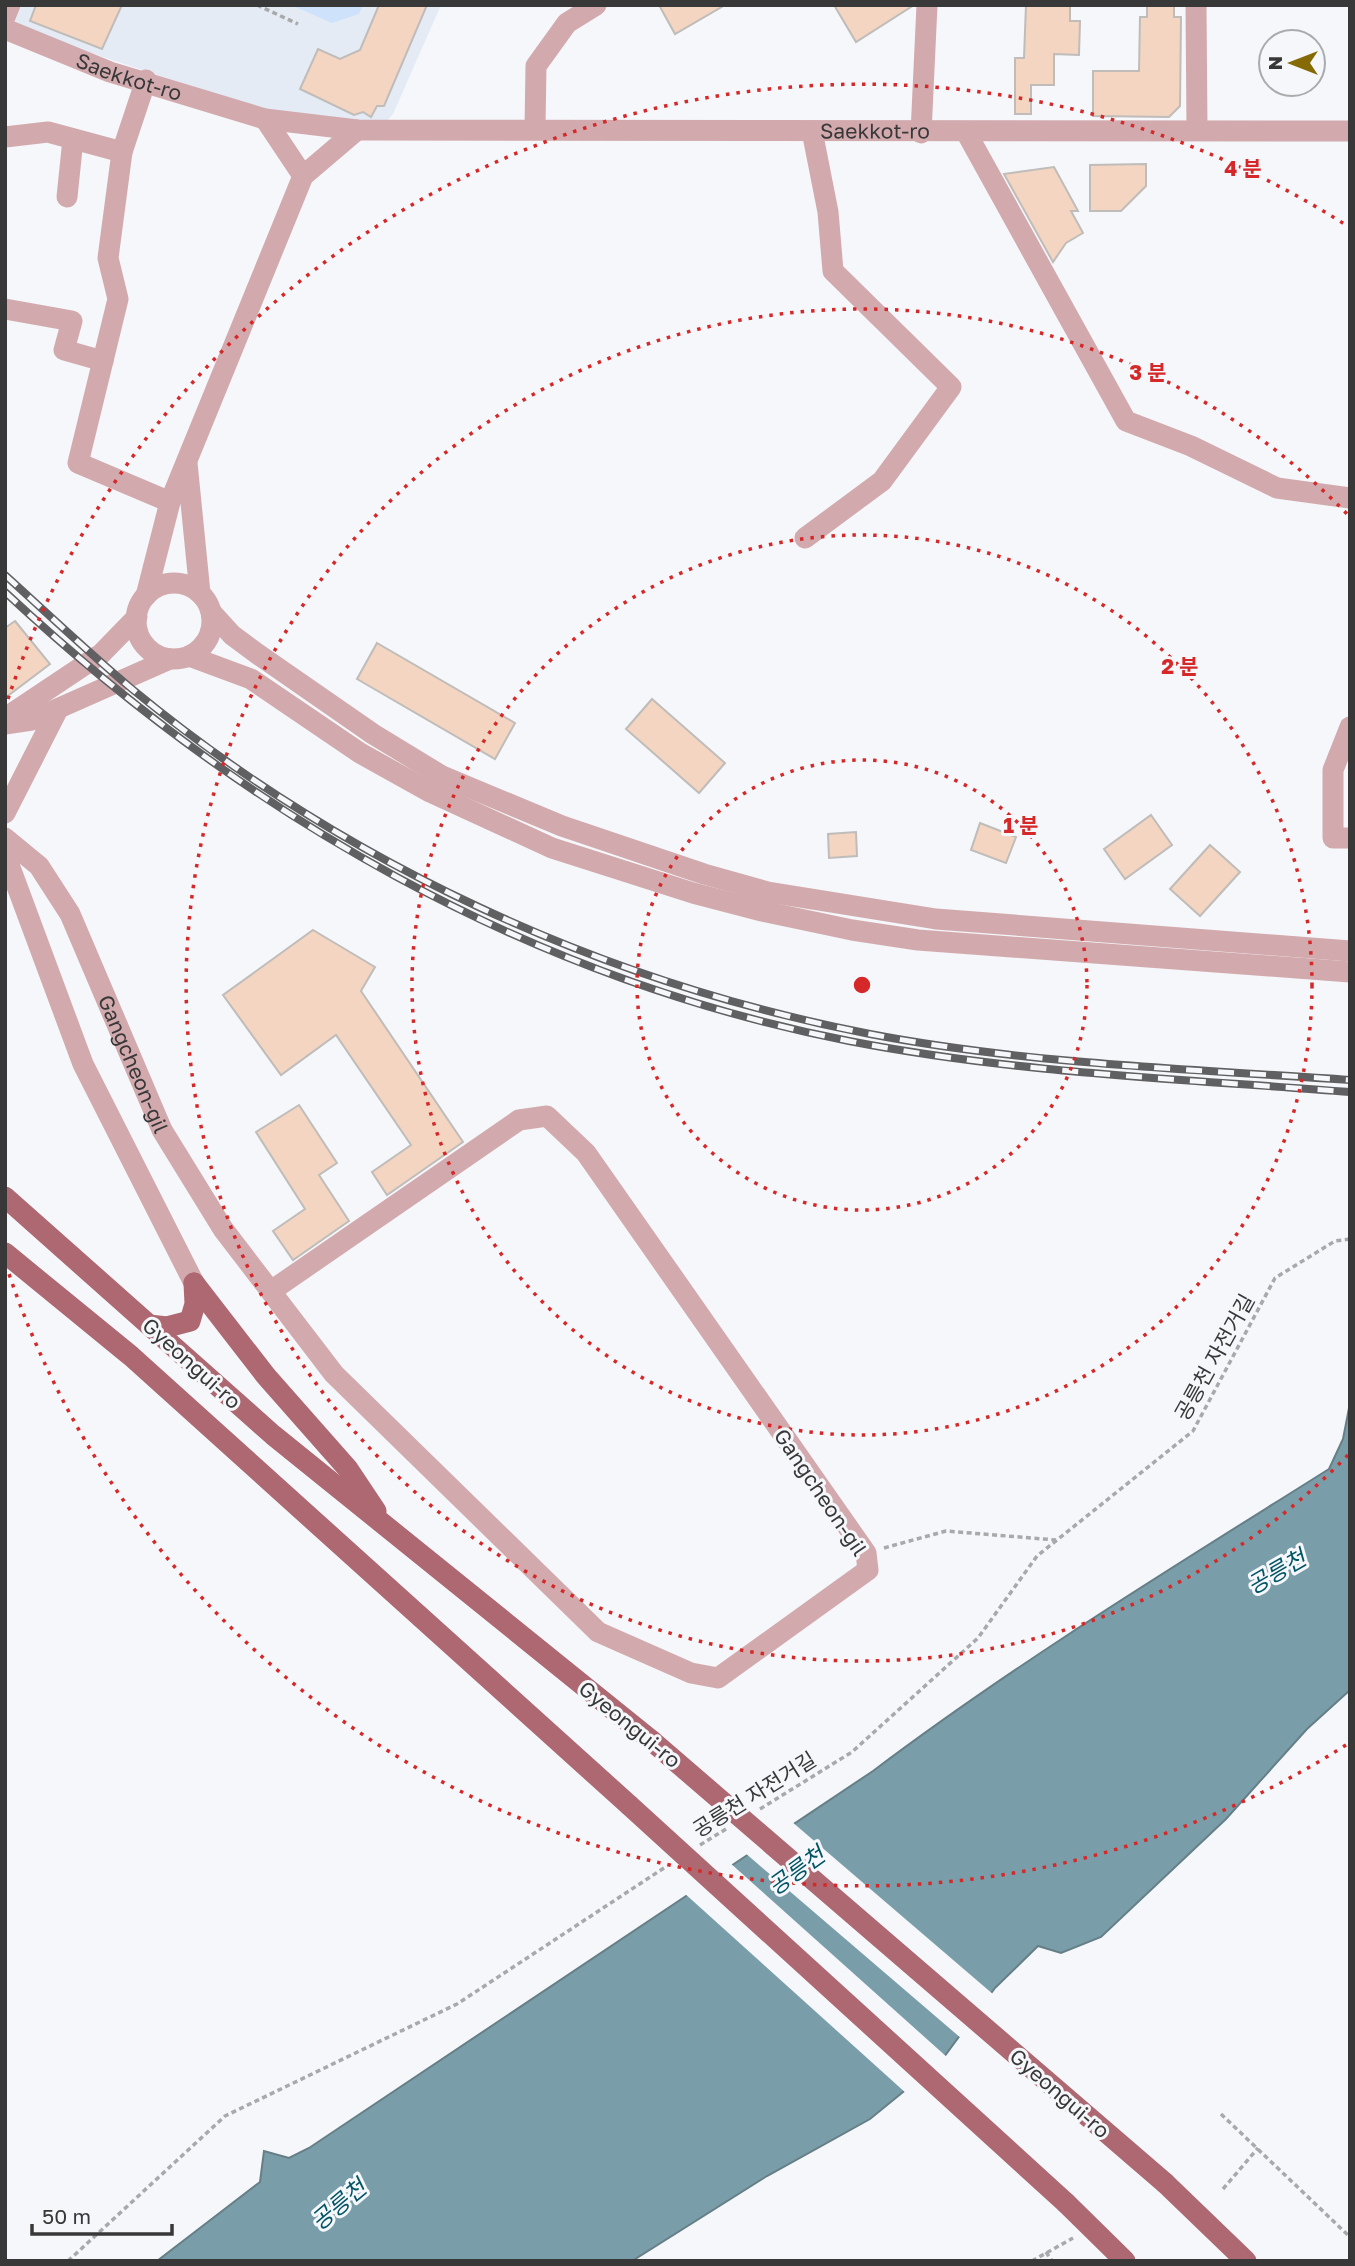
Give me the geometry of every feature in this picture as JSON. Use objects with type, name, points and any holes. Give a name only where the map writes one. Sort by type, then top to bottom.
[{"type":"main road","name":"Gyeongui-ro","points":[[5,1197],[273,1435],[652,1741],[1164,2183],[1246,2261]]},
{"type":"main road","name":"Gyeongui-ro","points":[[5,1253],[131,1356],[629,1805],[1066,2203],[1125,2261]]},
{"type":"main road","points":[[149,1325],[167,1327],[190,1321],[195,1304],[194,1283]]},
{"type":"main road","points":[[194,1283],[266,1376],[348,1469],[389,1531]]},
{"type":"street","points":[[5,17],[10,5]]},
{"type":"street","points":[[535,128],[536,66],[567,23],[596,5]]},
{"type":"street","points":[[921,133],[927,5]]},
{"type":"street","points":[[1196,5],[1197,130]]},
{"type":"street","name":"Saekkot-ro","points":[[5,29],[110,72],[146,80],[260,117],[358,130],[535,128],[921,133],[1350,131]]},
{"type":"street","points":[[146,80],[122,152],[108,258],[118,299],[78,463],[170,502]]},
{"type":"street","points":[[260,117],[303,176]]},
{"type":"street","points":[[5,718],[101,654],[136,617],[146,596],[170,502],[303,176],[358,130]]},
{"type":"street","points":[[805,538],[882,481],[951,387],[833,271],[828,212],[812,131]]},
{"type":"street","points":[[5,137],[48,132],[122,152]]},
{"type":"street","points":[[966,132],[1126,421],[1191,446],[1277,488],[1350,498]]},
{"type":"street","points":[[67,197],[73,139]]},
{"type":"street","points":[[5,309],[72,321],[64,350],[103,361]]},
{"type":"street","points":[[187,458],[200,593],[212,613],[232,635],[373,734],[442,776],[562,826],[704,874],[768,892],[936,919],[1350,951]]},
{"type":"street","points":[[146,596],[167,584],[178,583],[200,593]]},
{"type":"street","points":[[5,724],[32,720],[180,657],[205,643],[212,624],[212,613]]},
{"type":"street","points":[[136,617],[141,640],[158,656],[180,657],[251,679],[360,753],[430,792],[552,848],[693,893],[852,930],[918,940],[1350,972]]},
{"type":"street","points":[[5,813],[58,709]]},
{"type":"street","points":[[1350,727],[1333,770],[1333,838],[1350,838]]},
{"type":"street","name":"Gangcheon-gil","points":[[5,838],[39,866],[70,914],[163,1130],[223,1229],[334,1374],[598,1632],[691,1673],[718,1678],[868,1570],[866,1553],[586,1153],[547,1116],[519,1120],[271,1291]]},
{"type":"street","points":[[5,854],[83,1064],[194,1283]]},
{"type":"path","points":[[257,5],[298,24]]},
{"type":"path","name":"공릉천 자전거길","points":[[759,1809],[852,1752],[978,1638],[1037,1556],[1193,1431],[1275,1278],[1335,1241],[1350,1239]]},
{"type":"path","points":[[866,1553],[946,1531],[1058,1540]]},
{"type":"path","name":"공릉천 자전거길","points":[[689,1852],[736,1823]]},
{"type":"path","name":"공릉천 자전거길","points":[[68,2261],[225,2116],[457,2004],[677,1859]]},
{"type":"path","points":[[1221,2114],[1350,2237]]},
{"type":"path","points":[[1223,2189],[1258,2148]]},
{"type":"path","points":[[1032,2261],[1090,2228]]},
{"type":"path","points":[[1046,2252],[1052,2261]]},
{"type":"shaded area","points":[[22,5],[441,5],[393,114],[387,121],[354,123],[267,112],[47,38],[14,23]]},
{"type":"shaded area","points":[[291,5],[363,5],[359,14],[332,23]]},
{"type":"water","name":"공릉천","points":[[1350,1403],[1350,1690],[1307,1729],[1226,1819],[1101,1937],[1061,1953],[1038,1946],[995,1988],[941,2061],[870,2119],[767,2176],[632,2261],[157,2261],[260,2182],[264,2151],[289,2158],[309,2148],[873,1771],[1041,1653],[1329,1469],[1343,1439]]},
{"type":"pier","points":[[791,1821],[994,1995],[962,2039],[744,1852]]},
{"type":"pier","points":[[729,1862],[948,2058],[944,2064],[907,2094],[683,1892]]},
{"type":"building","points":[[36,5],[122,5],[102,49],[30,21]]},
{"type":"building","points":[[379,5],[427,5],[384,106],[377,106],[371,117],[363,112],[354,115],[300,89],[318,49],[340,59],[360,50]]},
{"type":"building","points":[[659,5],[725,5],[675,34]]},
{"type":"building","points":[[834,5],[914,5],[856,42]]},
{"type":"building","points":[[1026,5],[1070,5],[1070,21],[1080,21],[1079,55],[1054,54],[1054,85],[1031,85],[1031,114],[1015,114],[1015,58],[1024,58]]},
{"type":"building","points":[[1147,5],[1174,5],[1174,17],[1181,17],[1180,106],[1169,117],[1093,116],[1093,71],[1139,71],[1140,17],[1147,17]]},
{"type":"building","points":[[1146,164],[1146,186],[1121,211],[1090,211],[1090,165]]},
{"type":"building","points":[[1054,167],[1078,211],[1071,211],[1083,233],[1066,243],[1053,262],[1004,174]]},
{"type":"building","points":[[15,621],[50,664],[5,698],[5,628]]},
{"type":"building","points":[[377,643],[515,723],[495,759],[357,679]]},
{"type":"building","points":[[652,699],[725,763],[699,793],[626,729]]},
{"type":"building","points":[[1151,815],[1172,845],[1125,879],[1104,849]]},
{"type":"building","points":[[980,823],[1016,837],[1006,863],[971,850]]},
{"type":"building","points":[[856,832],[857,856],[829,858],[828,834]]},
{"type":"building","points":[[1210,845],[1240,872],[1200,916],[1170,889]]},
{"type":"building","points":[[313,930],[375,967],[361,991],[463,1142],[387,1195],[372,1172],[411,1145],[336,1035],[281,1075],[223,995]]},
{"type":"building","points":[[299,1105],[337,1163],[319,1175],[349,1221],[293,1260],[273,1231],[305,1209],[256,1132]]},
{"type":"railway","points":[[5,575],[132,689],[213,752],[298,809],[387,861],[479,907],[574,948],[671,983],[770,1011],[870,1034],[1049,1059],[1350,1080]]},
{"type":"railway","points":[[5,592],[97,673],[192,747],[292,815],[396,876],[503,930],[615,976],[730,1013],[849,1041],[911,1052],[1099,1074],[1350,1092]]}]
